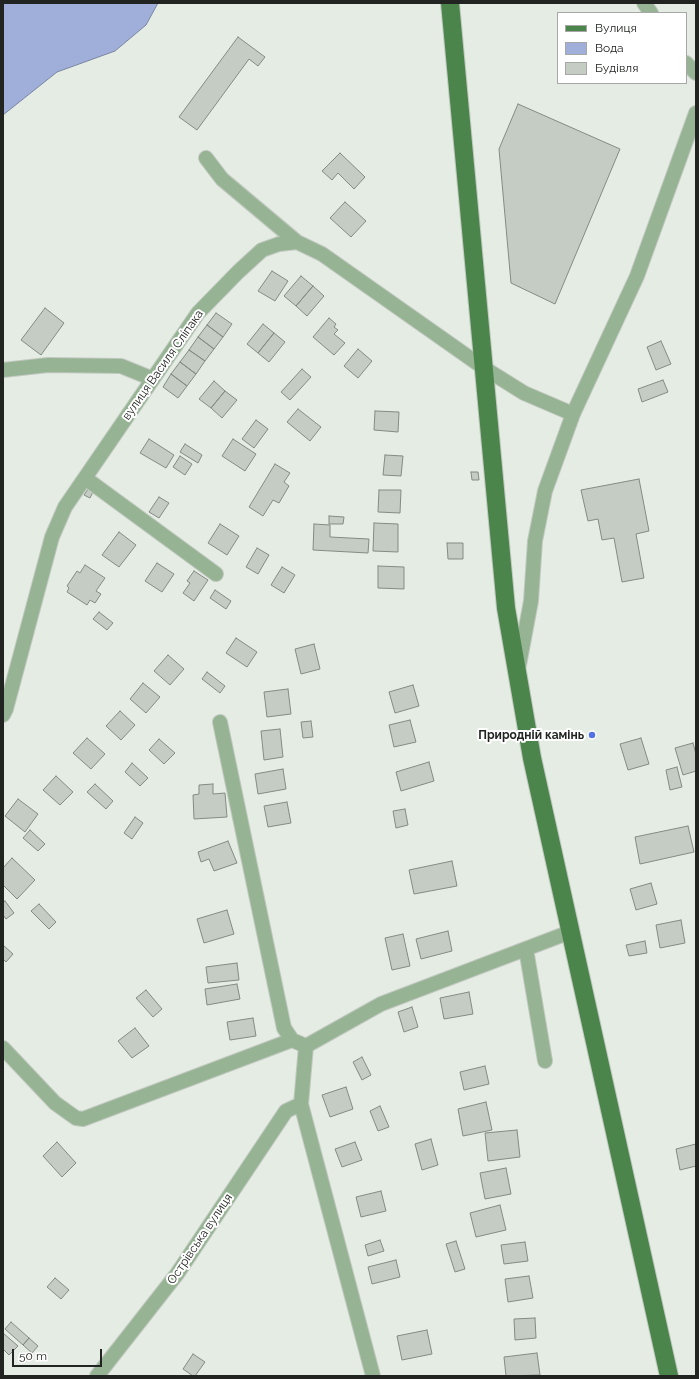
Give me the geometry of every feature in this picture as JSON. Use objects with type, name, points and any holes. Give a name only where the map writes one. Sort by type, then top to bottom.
[{"type":"main road","points":[[450,3],[506,608],[532,758],[669,1376]]},
{"type":"street","points":[[644,3],[650,12]]},
{"type":"street","points":[[687,64],[696,73]]},
{"type":"street","points":[[517,675],[531,601],[535,541],[545,491],[573,414],[637,276],[696,113]]},
{"type":"street","points":[[206,158],[222,179],[297,242],[322,254],[484,368],[524,393],[573,414]]},
{"type":"street","name":"вулиця Василя Сліпака","points":[[3,715],[6,709],[52,537],[64,507],[198,313],[262,250],[279,244],[297,242]]},
{"type":"street","points":[[3,370],[48,365],[121,366],[153,379]]},
{"type":"street","points":[[85,478],[216,574]]},
{"type":"street","points":[[220,722],[284,1028],[292,1040],[306,1046]]},
{"type":"street","points":[[306,1046],[381,1004],[570,932]]},
{"type":"street","points":[[526,949],[545,1061]]},
{"type":"street","points":[[3,1048],[55,1103],[76,1118],[83,1119],[292,1040]]},
{"type":"street","points":[[306,1046],[301,1104],[373,1376]]},
{"type":"street","name":"Острівська вулиця","points":[[97,1376],[177,1274],[286,1111],[301,1104]]},
{"type":"water","points":[[3,3],[158,3],[146,25],[115,51],[57,72],[3,115]]},
{"type":"building","points":[[238,37],[265,57],[258,66],[249,59],[197,130],[179,117]]},
{"type":"building","points":[[518,104],[620,149],[555,304],[511,283],[499,149]]},
{"type":"building","points":[[340,153],[365,177],[354,189],[338,173],[332,180],[322,171]]},
{"type":"building","points":[[345,202],[366,221],[351,237],[330,218]]},
{"type":"building","points":[[272,271],[288,281],[275,301],[258,291]]},
{"type":"building","points":[[301,276],[313,286],[296,306],[284,296]]},
{"type":"building","points":[[313,286],[324,296],[307,316],[296,306]]},
{"type":"building","points":[[45,308],[64,323],[41,355],[21,340]]},
{"type":"building","points":[[216,313],[232,324],[223,337],[207,325]]},
{"type":"building","points":[[329,318],[336,324],[334,327],[338,330],[334,334],[345,343],[334,355],[313,337]]},
{"type":"building","points":[[263,324],[274,333],[258,353],[247,344]]},
{"type":"building","points":[[207,325],[223,337],[214,349],[198,337]]},
{"type":"building","points":[[274,333],[285,342],[269,362],[258,353]]},
{"type":"building","points":[[198,337],[214,349],[205,361],[189,350]]},
{"type":"building","points":[[661,341],[671,364],[656,370],[647,347]]},
{"type":"building","points":[[358,349],[372,361],[358,378],[344,366]]},
{"type":"building","points":[[189,350],[205,361],[196,374],[180,362]]},
{"type":"building","points":[[180,362],[196,374],[187,386],[171,374]]},
{"type":"building","points":[[302,369],[311,377],[290,400],[281,392]]},
{"type":"building","points":[[171,374],[187,386],[178,398],[163,387]]},
{"type":"building","points":[[663,380],[668,392],[642,402],[638,389]]},
{"type":"building","points":[[214,381],[225,391],[211,408],[199,399]]},
{"type":"building","points":[[225,391],[237,400],[222,418],[211,408]]},
{"type":"building","points":[[298,409],[321,427],[310,441],[287,422]]},
{"type":"building","points":[[375,411],[399,412],[398,432],[374,430]]},
{"type":"building","points":[[256,420],[268,429],[254,448],[242,439]]},
{"type":"building","points":[[149,439],[174,455],[166,468],[140,453]]},
{"type":"building","points":[[233,439],[256,454],[245,471],[222,456]]},
{"type":"building","points":[[185,444],[202,455],[198,463],[180,452]]},
{"type":"building","points":[[385,455],[403,456],[401,476],[383,475]]},
{"type":"building","points":[[180,456],[192,464],[185,475],[173,467]]},
{"type":"building","points":[[275,464],[290,473],[284,482],[289,486],[279,503],[273,500],[263,516],[249,507]]},
{"type":"building","points":[[471,472],[478,472],[479,480],[472,480]]},
{"type":"building","points":[[639,479],[649,531],[636,534],[644,578],[622,582],[614,538],[602,540],[598,519],[588,521],[581,490]]},
{"type":"building","points":[[88,489],[93,492],[90,498],[84,495]]},
{"type":"building","points":[[379,490],[401,490],[400,513],[378,512]]},
{"type":"building","points":[[159,497],[169,503],[159,518],[149,512]]},
{"type":"building","points":[[329,516],[344,517],[343,524],[329,524]]},
{"type":"building","points":[[374,523],[398,524],[398,552],[373,551]]},
{"type":"building","points":[[220,524],[239,536],[227,555],[208,543]]},
{"type":"building","points":[[314,524],[330,525],[330,537],[369,539],[368,553],[313,550]]},
{"type":"building","points":[[119,532],[136,545],[119,567],[102,555]]},
{"type":"building","points":[[447,543],[463,543],[463,559],[448,559]]},
{"type":"building","points":[[257,548],[269,555],[258,574],[246,567]]},
{"type":"building","points":[[157,563],[174,574],[162,592],[145,581]]},
{"type":"building","points":[[85,565],[105,578],[96,591],[101,594],[95,603],[90,600],[87,605],[67,592],[69,588],[67,586],[77,571],[80,573]]},
{"type":"building","points":[[378,566],[404,567],[404,589],[378,588]]},
{"type":"building","points":[[282,567],[295,575],[284,593],[271,585]]},
{"type":"building","points":[[194,571],[208,580],[194,601],[183,593],[190,583],[187,581]]},
{"type":"building","points":[[215,590],[231,601],[226,609],[210,598]]},
{"type":"building","points":[[99,612],[113,623],[107,630],[93,619]]},
{"type":"building","points":[[236,638],[257,652],[247,667],[226,653]]},
{"type":"building","points":[[314,644],[320,669],[301,674],[295,649]]},
{"type":"building","points":[[168,655],[184,669],[170,685],[154,671]]},
{"type":"building","points":[[207,672],[225,686],[220,693],[202,679]]},
{"type":"building","points":[[143,683],[160,697],[146,713],[130,699]]},
{"type":"building","points":[[413,685],[419,706],[395,713],[389,692]]},
{"type":"building","points":[[288,689],[291,714],[267,717],[264,692]]},
{"type":"building","points":[[120,711],[135,725],[121,740],[106,726]]},
{"type":"building","points":[[410,720],[416,742],[394,747],[389,725]]},
{"type":"building","points":[[311,721],[313,737],[303,738],[301,722]]},
{"type":"building","points":[[280,729],[283,757],[264,760],[261,731]]},
{"type":"building","points":[[87,738],[105,754],[91,769],[73,753]]},
{"type":"building","points":[[641,738],[649,764],[628,770],[620,744]]},
{"type":"building","points":[[159,739],[175,753],[164,764],[149,750]]},
{"type":"building","points":[[693,743],[696,754],[696,771],[683,775],[675,748]]},
{"type":"building","points":[[429,762],[434,781],[401,791],[396,772]]},
{"type":"building","points":[[132,763],[148,778],[140,786],[125,772]]},
{"type":"building","points":[[677,767],[682,787],[670,790],[666,770]]},
{"type":"building","points":[[283,769],[286,789],[258,794],[255,774]]},
{"type":"building","points":[[56,776],[73,792],[60,805],[43,790]]},
{"type":"building","points":[[95,784],[113,801],[106,809],[87,792]]},
{"type":"building","points":[[213,784],[213,794],[225,793],[227,817],[194,819],[193,795],[199,794],[199,785]]},
{"type":"building","points":[[18,799],[38,814],[25,832],[5,816]]},
{"type":"building","points":[[287,802],[291,823],[268,827],[264,806]]},
{"type":"building","points":[[405,809],[408,825],[396,828],[393,811]]},
{"type":"building","points":[[135,817],[143,823],[132,839],[124,833]]},
{"type":"building","points":[[688,826],[694,852],[640,864],[635,837]]},
{"type":"building","points":[[30,830],[45,844],[38,851],[23,838]]},
{"type":"building","points":[[228,841],[237,863],[214,871],[209,859],[201,862],[198,852]]},
{"type":"building","points":[[12,858],[35,880],[17,899],[3,885],[3,868]]},
{"type":"building","points":[[452,861],[457,886],[414,894],[409,870]]},
{"type":"building","points":[[651,883],[657,904],[636,910],[630,889]]},
{"type":"building","points":[[5,901],[14,913],[6,919],[3,915],[3,902]]},
{"type":"building","points":[[39,904],[56,922],[49,929],[31,911]]},
{"type":"building","points":[[227,910],[234,934],[204,943],[197,919]]},
{"type":"building","points":[[681,920],[685,943],[660,948],[656,925]]},
{"type":"building","points":[[448,931],[452,951],[421,959],[416,939]]},
{"type":"building","points":[[403,934],[410,966],[392,970],[385,938]]},
{"type":"building","points":[[645,941],[647,953],[629,956],[626,945]]},
{"type":"building","points":[[3,945],[13,954],[6,962],[3,959]]},
{"type":"building","points":[[237,963],[239,980],[208,983],[206,967]]},
{"type":"building","points":[[237,984],[240,999],[207,1005],[205,989]]},
{"type":"building","points":[[146,990],[162,1009],[153,1017],[136,998]]},
{"type":"building","points":[[469,992],[473,1014],[444,1019],[440,998]]},
{"type":"building","points":[[412,1007],[418,1027],[404,1032],[398,1012]]},
{"type":"building","points":[[253,1018],[256,1036],[230,1040],[227,1022]]},
{"type":"building","points":[[135,1028],[149,1046],[132,1058],[118,1041]]},
{"type":"building","points":[[362,1057],[371,1075],[362,1080],[353,1062]]},
{"type":"building","points":[[485,1066],[489,1084],[464,1090],[460,1072]]},
{"type":"building","points":[[346,1087],[353,1109],[330,1117],[322,1095]]},
{"type":"building","points":[[486,1102],[492,1130],[463,1136],[458,1109]]},
{"type":"building","points":[[380,1106],[389,1127],[378,1131],[370,1111]]},
{"type":"building","points":[[517,1130],[520,1157],[488,1161],[485,1133]]},
{"type":"building","points":[[431,1139],[438,1165],[422,1170],[415,1144]]},
{"type":"building","points":[[57,1142],[76,1163],[62,1177],[43,1156]]},
{"type":"building","points":[[355,1142],[362,1160],[342,1167],[335,1149]]},
{"type":"building","points":[[696,1144],[696,1166],[680,1170],[676,1149]]},
{"type":"building","points":[[506,1168],[511,1194],[485,1199],[480,1173]]},
{"type":"building","points":[[381,1191],[386,1211],[361,1217],[356,1197]]},
{"type":"building","points":[[500,1205],[506,1230],[476,1237],[470,1213]]},
{"type":"building","points":[[380,1240],[384,1251],[368,1256],[365,1245]]},
{"type":"building","points":[[456,1241],[465,1269],[455,1272],[446,1244]]},
{"type":"building","points":[[525,1242],[528,1261],[504,1264],[501,1245]]},
{"type":"building","points":[[396,1260],[400,1277],[372,1284],[368,1267]]},
{"type":"building","points":[[529,1276],[533,1298],[508,1302],[505,1279]]},
{"type":"building","points":[[55,1278],[69,1290],[61,1299],[47,1287]]},
{"type":"building","points":[[535,1318],[536,1338],[515,1340],[514,1319]]},
{"type":"building","points":[[11,1322],[29,1338],[23,1345],[5,1329]]},
{"type":"building","points":[[427,1330],[432,1354],[402,1360],[397,1336]]},
{"type":"building","points":[[3,1333],[18,1346],[9,1355],[3,1349]]},
{"type":"building","points":[[29,1338],[38,1346],[32,1353],[23,1345]]},
{"type":"building","points":[[537,1353],[540,1375],[506,1376],[504,1357]]},
{"type":"building","points":[[193,1354],[205,1362],[195,1376],[183,1369]]},
{"type":"place","name":"Природній камінь","points":[[592,735]]}]
